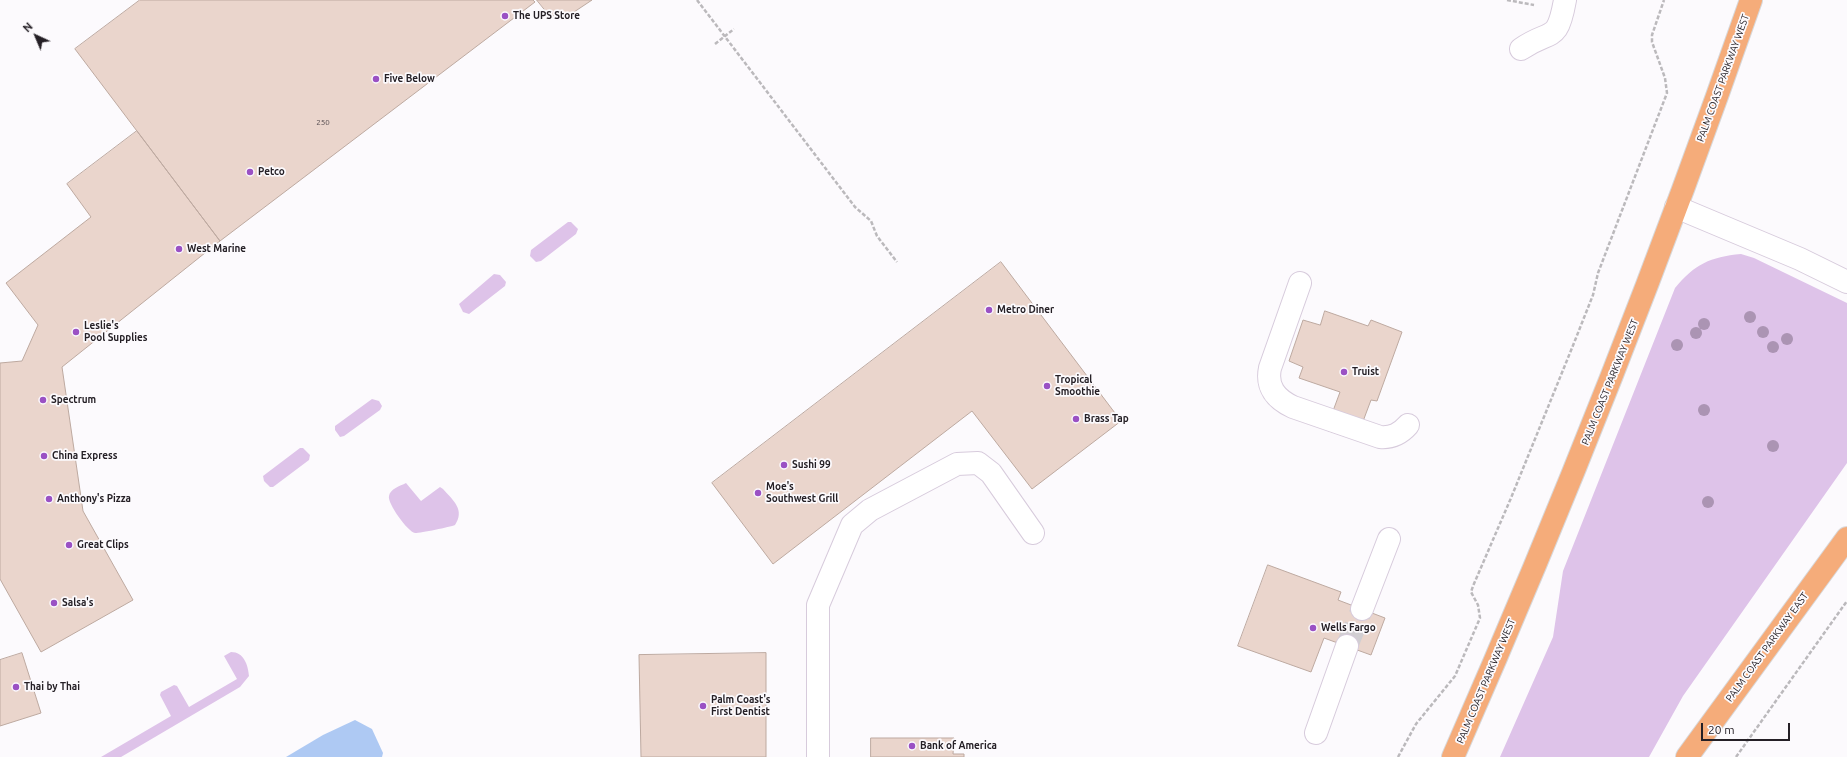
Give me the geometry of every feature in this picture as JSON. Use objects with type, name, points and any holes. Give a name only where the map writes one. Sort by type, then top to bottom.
[{"type":"main road","name":"PALM COAST PARKWAY WEST","points":[[1453,757],[1569,486],[1640,304],[1751,0]]},
{"type":"main road","name":"PALM COAST PARKWAY EAST","points":[[1687,757],[1847,538]]},
{"type":"street","points":[[1521,49],[1532,41],[1544,38],[1556,31],[1562,17],[1565,0]]},
{"type":"street","points":[[1676,207],[1800,259],[1847,282]]},
{"type":"street","points":[[1300,283],[1270,368],[1269,378],[1273,392],[1280,400],[1293,407],[1380,437],[1393,436],[1401,432],[1408,425]]},
{"type":"street","points":[[818,757],[818,605],[852,525],[870,510],[957,464],[978,464],[991,473],[1033,533]]},
{"type":"street","points":[[1362,609],[1389,539]]},
{"type":"street","points":[[1316,733],[1347,646]]},
{"type":"path","points":[[697,0],[855,207],[871,220],[877,236],[897,262]]},
{"type":"path","points":[[1507,0],[1524,1],[1534,5]]},
{"type":"path","points":[[1398,757],[1416,724],[1454,676],[1480,618],[1478,605],[1471,592],[1473,586],[1593,295],[1598,273],[1667,93],[1665,78],[1652,42],[1652,35],[1664,0]]},
{"type":"path","points":[[715,44],[734,30]]},
{"type":"path","points":[[1736,757],[1847,601]]},
{"type":"shaded area","points":[[568,222],[571,222],[578,229],[576,234],[541,261],[536,262],[530,256],[531,250]]},
{"type":"shaded area","points":[[1741,254],[1754,258],[1847,303],[1847,463],[1683,696],[1649,757],[1500,757],[1553,637],[1563,571],[1675,288],[1696,267],[1720,257]]},
{"type":"shaded area","points":[[494,274],[500,275],[506,282],[505,286],[469,314],[463,312],[459,304]]},
{"type":"shaded area","points":[[372,399],[379,401],[382,406],[380,410],[344,436],[340,437],[335,430],[335,426]]},
{"type":"shaded area","points":[[300,448],[303,448],[310,455],[309,460],[273,487],[270,487],[264,481],[263,476]]},
{"type":"shaded area","points":[[406,483],[421,501],[440,487],[443,489],[457,506],[459,515],[455,525],[415,533],[408,528],[399,517],[389,500],[391,491]]},
{"type":"shaded area","points":[[231,652],[239,654],[248,668],[249,676],[240,687],[121,757],[101,757],[171,716],[160,695],[161,692],[174,685],[177,686],[189,707],[237,679],[224,656]]},
{"type":"water","points":[[355,720],[372,729],[383,753],[382,757],[286,757],[323,735]]},
{"type":"building","points":[[140,0],[533,0],[535,2],[220,241],[75,49]]},
{"type":"building","points":[[537,0],[592,0],[565,18],[549,15]]},
{"type":"building","points":[[137,131],[220,241],[62,367],[83,511],[133,600],[41,652],[0,579],[0,363],[22,361],[38,325],[6,283],[91,217],[67,184]]},
{"type":"building","points":[[1001,262],[1121,421],[1032,489],[972,411],[773,564],[712,483]]},
{"type":"building","name":"Truist","points":[[1325,311],[1368,326],[1371,320],[1402,332],[1377,401],[1371,400],[1356,440],[1326,430],[1340,392],[1299,378],[1303,367],[1289,361],[1303,320],[1320,325]]},
{"type":"building","name":"Wells Fargo","points":[[1268,565],[1341,592],[1338,600],[1385,618],[1371,655],[1324,638],[1311,672],[1238,646]]},
{"type":"building","name":"Thai by Thai","points":[[22,653],[41,713],[0,726],[0,660]]},
{"type":"building","name":"Palm Coast's First Dentist","points":[[766,653],[766,757],[641,757],[639,655]]},
{"type":"building","name":"Bank of America","points":[[871,738],[954,738],[953,754],[964,754],[964,757],[871,757]]},
{"type":"tunnel","points":[[1347,646],[1362,609]]},
{"type":"place","name":"The UPS Store","points":[[505,16]]},
{"type":"place","name":"Five Below","points":[[376,79]]},
{"type":"place","name":"Petco","points":[[250,172]]},
{"type":"place","name":"West Marine","points":[[179,249]]},
{"type":"place","name":"Metro Diner","points":[[989,310]]},
{"type":"place","name":"Leslie's Pool Supplies","points":[[76,332]]},
{"type":"place","name":"Truist","points":[[1344,372]]},
{"type":"place","name":"Tropical Smoothie","points":[[1047,386]]},
{"type":"place","name":"Spectrum","points":[[43,400]]},
{"type":"place","name":"Brass Tap","points":[[1076,419]]},
{"type":"place","name":"China Express","points":[[44,456]]},
{"type":"place","name":"Sushi 99","points":[[784,465]]},
{"type":"place","name":"Moe's Southwest Grill","points":[[758,493]]},
{"type":"place","name":"Anthony's Pizza","points":[[49,499]]},
{"type":"place","name":"Great Clips","points":[[69,545]]},
{"type":"place","name":"Salsa's","points":[[54,603]]},
{"type":"place","name":"Wells Fargo","points":[[1313,628]]},
{"type":"place","name":"Thai by Thai","points":[[16,687]]},
{"type":"place","name":"Palm Coast's First Dentist","points":[[703,706]]},
{"type":"place","name":"Bank of America","points":[[912,746]]}]
